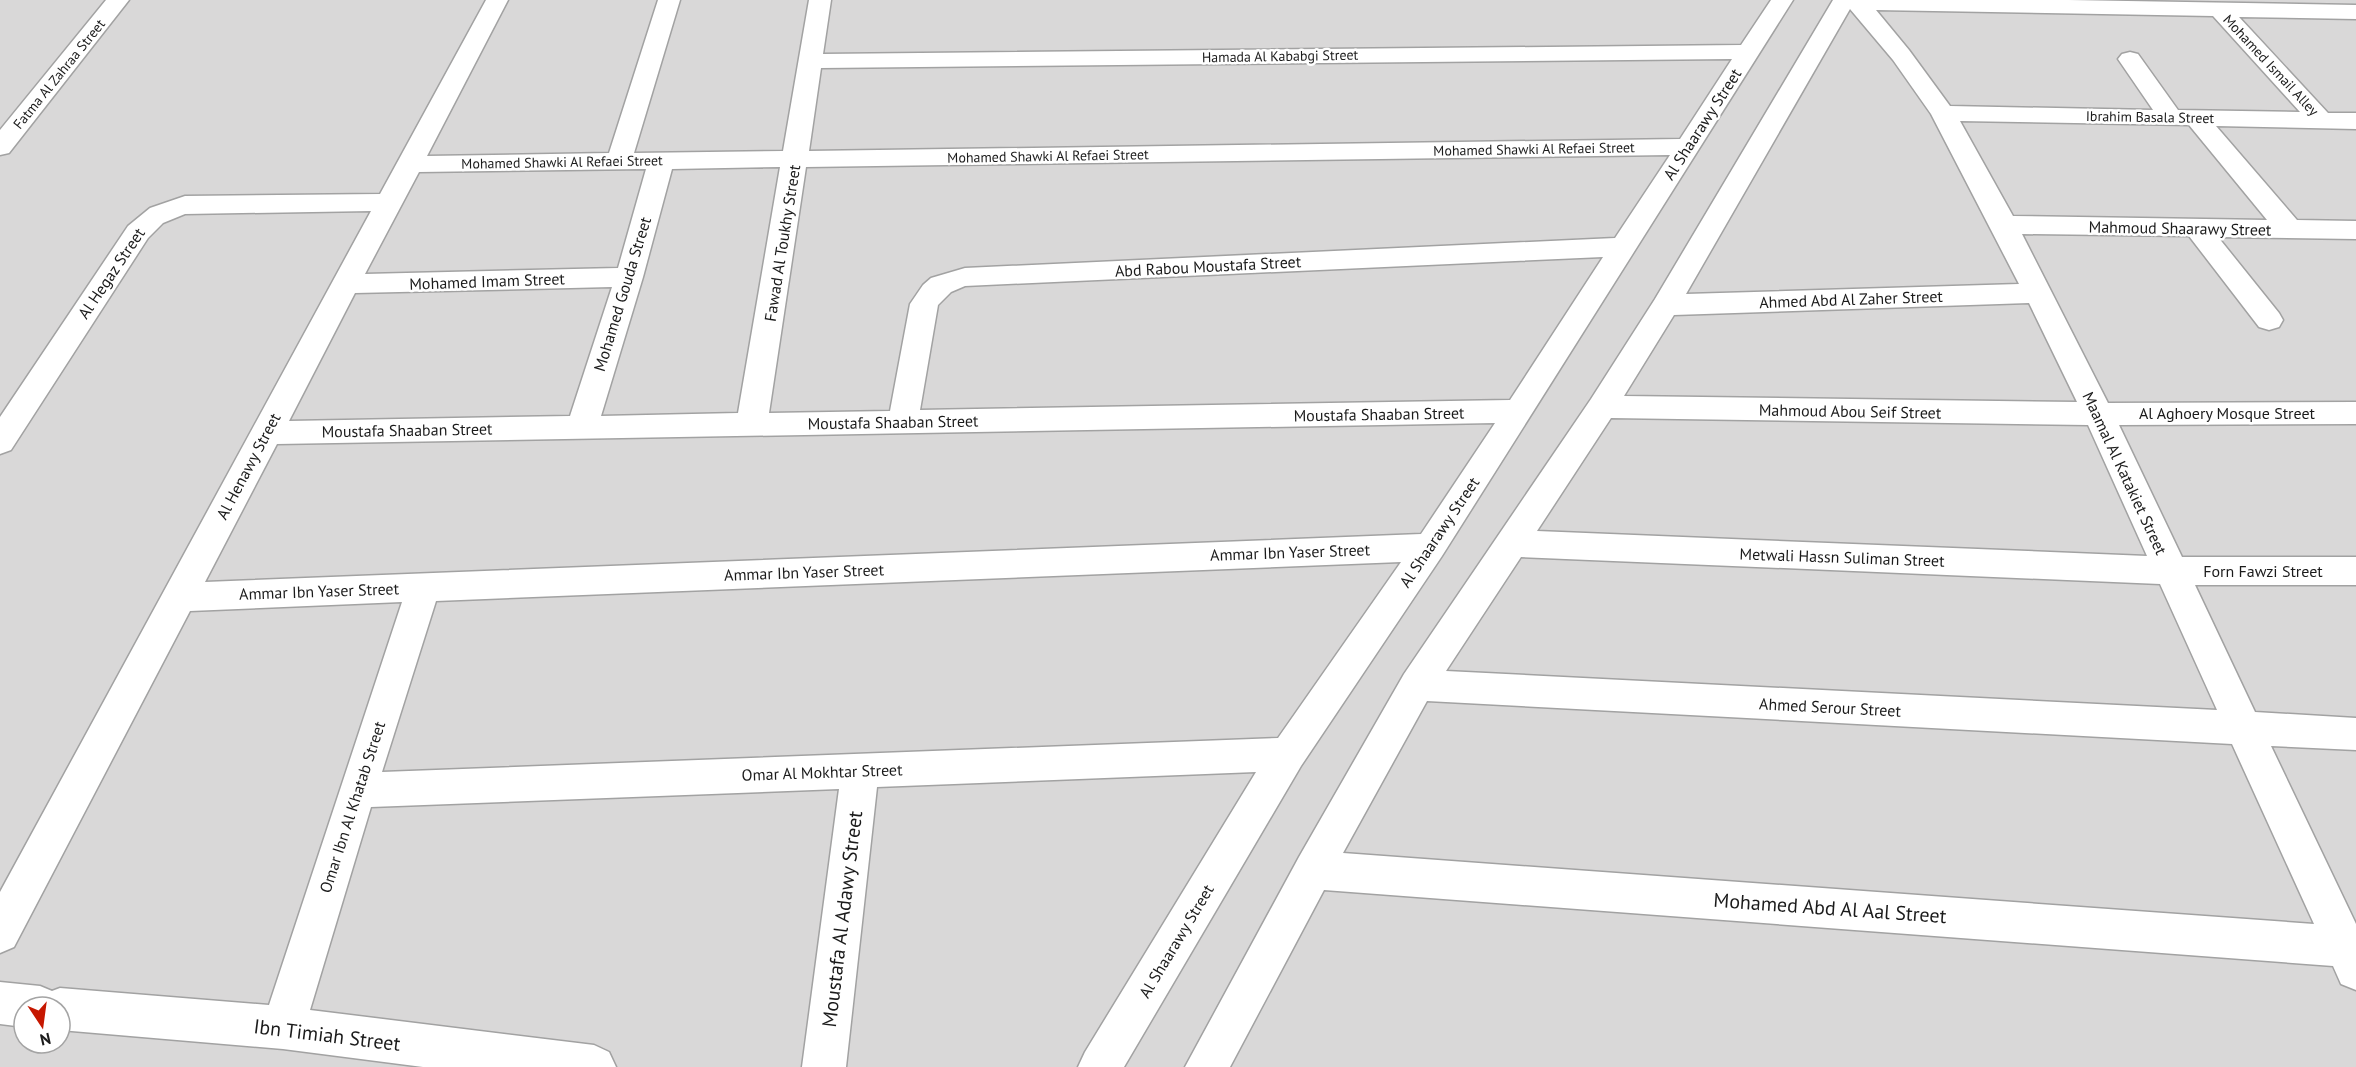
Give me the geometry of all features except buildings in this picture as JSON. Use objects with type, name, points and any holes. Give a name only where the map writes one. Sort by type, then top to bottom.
[{"type":"street","name":"Fatma Al Zahraa Street","points":[[0,147],[118,0]]},
{"type":"street","name":"Al Henawy Street","points":[[0,933],[497,0]]},
{"type":"street","points":[[620,161],[669,0]]},
{"type":"street","name":"Fawad Al Toukhy Street","points":[[753,424],[820,0]]},
{"type":"street","name":"Al Shaarawy Street","points":[[1100,1067],[1288,754],[1520,411],[1686,147],[1782,0]]},
{"type":"street","points":[[1207,1067],[1313,870],[1417,685],[1602,407],[1852,1],[2356,12]]},
{"type":"street","name":"Maamal Al Katakiet Street","points":[[1852,1],[1901,55],[1943,113],[2004,225],[2098,414],[2243,729],[2352,958]]},
{"type":"street","name":"Mohamed Ismail Alley","points":[[2220,10],[2321,120]]},
{"type":"street","name":"Hamada Al Kababgi Street","points":[[811,61],[1749,52]]},
{"type":"street","points":[[2130,59],[2171,118]]},
{"type":"street","name":"Ibrahim Basala Street","points":[[1943,113],[2356,121]]},
{"type":"street","points":[[2196,118],[2290,230]]},
{"type":"street","name":"Mohamed Shawki Al Refaei Street","points":[[410,164],[1686,147]]},
{"type":"street","name":"Mohamed Gouda Street","points":[[582,427],[630,277],[661,161]]},
{"type":"street","name":"Al Hegaz Street","points":[[0,442],[148,219],[163,211],[185,205],[389,202]]},
{"type":"street","name":"Mahmoud Shaarawy Street","points":[[2004,225],[2198,230],[2356,230]]},
{"type":"street","points":[[2198,230],[2269,320]]},
{"type":"street","name":"Abd Rabou Moustafa Street","points":[[903,422],[924,304],[932,290],[945,281],[965,277],[1623,247]]},
{"type":"street","name":"Mohamed Imam Street","points":[[345,284],[630,277]]},
{"type":"street","name":"Ahmed Abd Al Zaher Street","points":[[1666,305],[2037,293]]},
{"type":"street","name":"Mahmoud Abou Seif Street","points":[[1602,407],[2098,414]]},
{"type":"street","name":"Moustafa Shaaban Street","points":[[267,433],[1520,411]]},
{"type":"street","name":"Al Aghoery Mosque Street","points":[[2098,414],[2356,413]]},
{"type":"street","name":"Metwali Hassn Suliman Street","points":[[1513,543],[2171,571]]},
{"type":"street","name":"Ammar Ibn Yaser Street","points":[[179,597],[1430,547]]},
{"type":"street","name":"Forn Fawzi Street","points":[[2171,571],[2356,571]]},
{"type":"street","name":"Omar Ibn Al Khatab Street","points":[[283,1028],[357,790],[424,586]]},
{"type":"street","name":"Ahmed Serour Street","points":[[1417,685],[2356,734]]},
{"type":"street","name":"Omar Al Mokhtar Street","points":[[357,790],[1288,754]]},
{"type":"street","name":"Moustafa Al Adawy Street","points":[[824,1067],[860,770]]},
{"type":"street","name":"Mohamed Abd Al Aal Street","points":[[1313,870],[2352,958]]},
{"type":"street","name":"Ibn Timiah Street","points":[[72,1010],[283,1028],[594,1067]]},
{"type":"shaded area","points":[[0,0],[2356,0],[2356,1067],[0,1067]]}]
